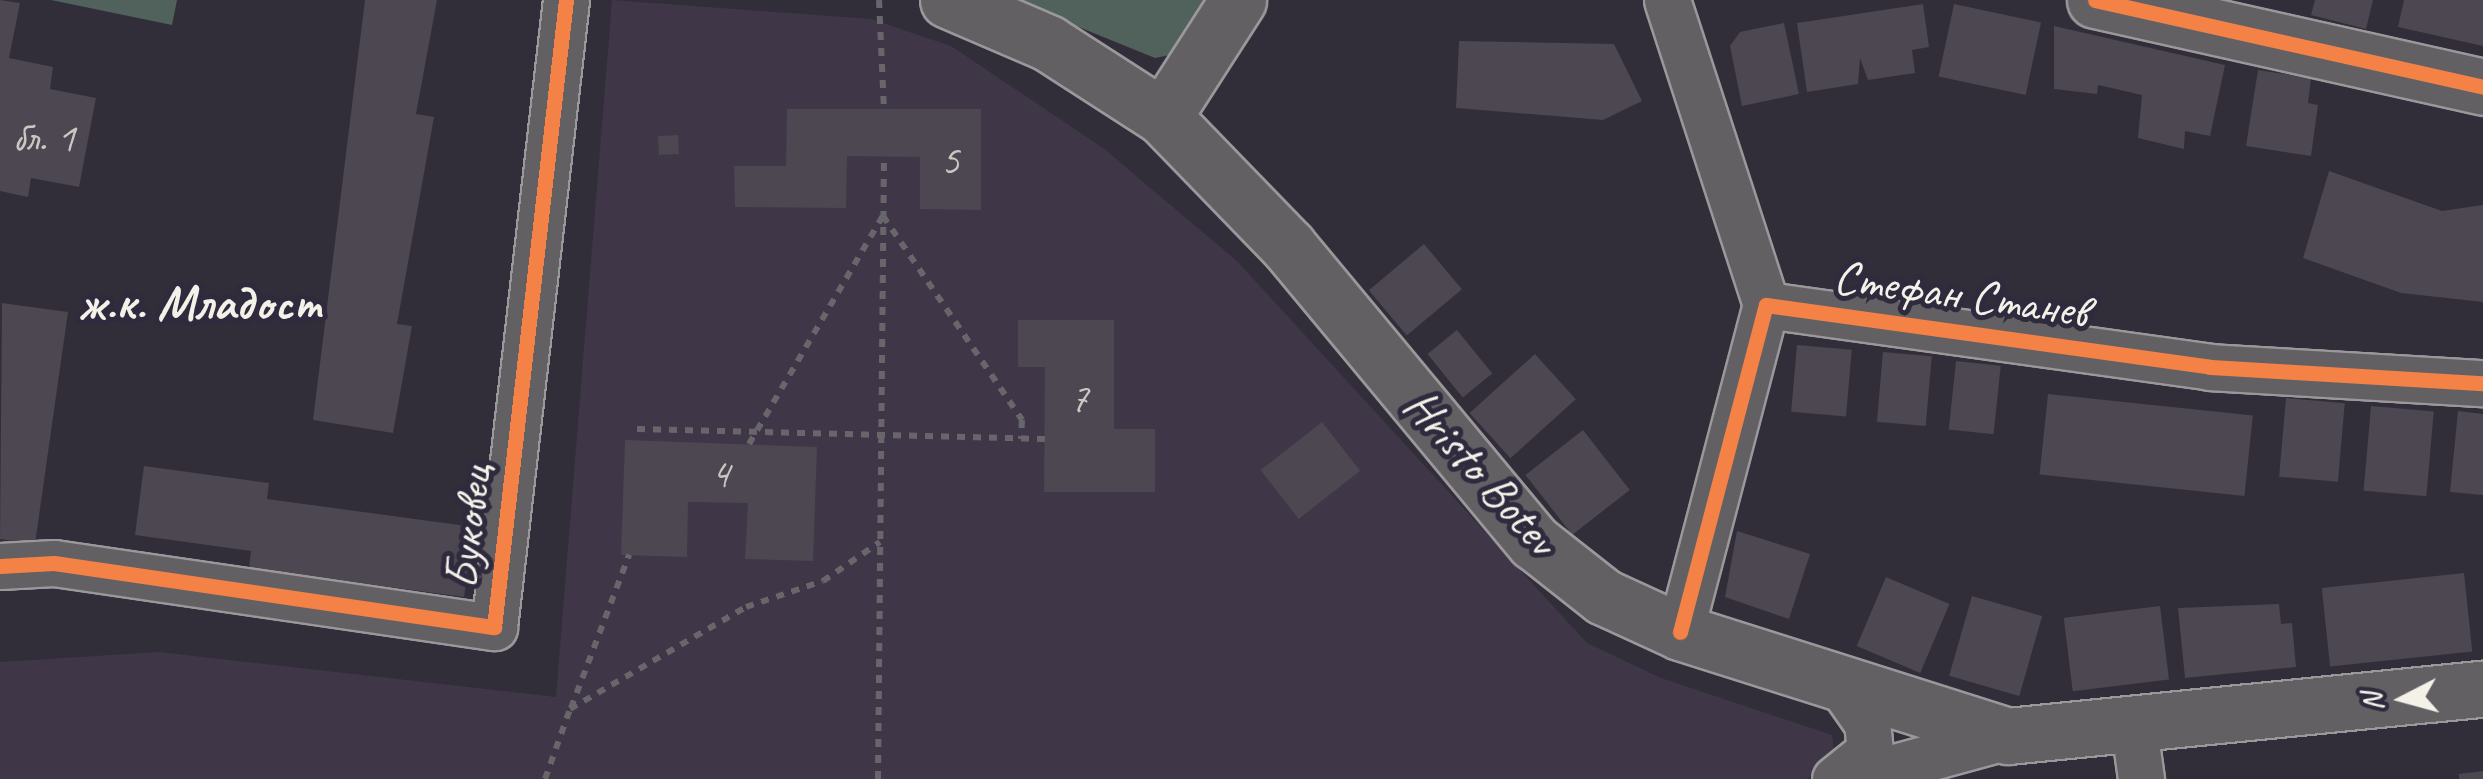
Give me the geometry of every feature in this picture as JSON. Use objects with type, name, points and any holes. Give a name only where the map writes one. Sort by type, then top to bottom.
[{"type":"main road","name":"Hristo Botev","points":[[948,0],[1048,44],[1163,116],[1288,246],[1534,542],[1604,596],[1680,632],[1845,691],[2008,736],[2483,688]]},
{"type":"main road","points":[[1163,116],[1238,0]]},
{"type":"main road","points":[[2095,0],[2483,87]]},
{"type":"street","name":"Буковец","points":[[0,566],[54,563],[494,627],[566,0]]},
{"type":"street","points":[[1667,0],[1766,305]]},
{"type":"street","name":"Стефан Станев","points":[[1680,632],[1766,305],[2210,367],[2483,383]]},
{"type":"street","points":[[1836,779],[1870,751],[1868,723],[1845,691]]},
{"type":"street","points":[[2133,721],[2141,779]]},
{"type":"street","points":[[1851,779],[2008,736]]},
{"type":"path","points":[[880,0],[884,109]]},
{"type":"path","points":[[878,779],[884,157]]},
{"type":"path","points":[[749,444],[883,216]]},
{"type":"path","points":[[883,216],[1022,420],[1020,439]]},
{"type":"path","points":[[637,428],[1045,439]]},
{"type":"path","points":[[570,709],[746,608],[822,581],[881,541]]},
{"type":"path","points":[[545,779],[629,555]]},
{"type":"shaded area","points":[[51,0],[177,0],[172,25]]},
{"type":"shaded area","points":[[612,0],[871,19],[951,46],[1103,148],[1237,261],[1587,643],[1661,678],[1832,735],[1835,758],[1807,779],[0,779],[0,662],[159,652],[556,697]]},
{"type":"shaded area","points":[[1012,0],[1215,0],[1170,55],[1155,58]]},
{"type":"building","points":[[0,0],[20,3],[9,58],[53,67],[50,89],[96,98],[79,187],[31,178],[28,197],[0,191]]},
{"type":"building","points":[[365,0],[437,0],[416,114],[434,117],[397,324],[412,326],[393,433],[313,420]]},
{"type":"building","points":[[2315,0],[2373,0],[2366,29],[2311,15]]},
{"type":"building","points":[[2404,0],[2483,0],[2483,46],[2398,27]]},
{"type":"building","points":[[1923,4],[1929,47],[1912,50],[1915,73],[1868,80],[1860,58],[1858,84],[1807,92],[1797,23]]},
{"type":"building","points":[[1954,4],[2041,23],[2026,95],[1939,76]]},
{"type":"building","points":[[1784,23],[1799,94],[1742,106],[1730,46],[1740,32]]},
{"type":"building","points":[[2054,26],[2225,65],[2210,136],[2185,131],[2184,149],[2138,138],[2142,95],[2098,85],[2097,94],[2054,89]]},
{"type":"building","points":[[1459,41],[1614,44],[1642,101],[1603,120],[1456,108]]},
{"type":"building","points":[[2258,70],[2311,78],[2308,103],[2318,105],[2311,156],[2246,146]]},
{"type":"building","points":[[787,109],[981,109],[981,210],[920,209],[920,157],[847,156],[846,208],[735,207],[734,166],[786,166]]},
{"type":"building","points":[[678,135],[679,154],[659,155],[658,136]]},
{"type":"building","points":[[2329,171],[2442,211],[2483,205],[2483,302],[2401,293],[2303,258]]},
{"type":"building","points":[[1424,244],[1462,289],[1407,335],[1369,290]]},
{"type":"building","points":[[2,303],[68,312],[35,544],[0,539]]},
{"type":"building","points":[[1018,320],[1114,320],[1114,429],[1155,429],[1155,492],[1044,492],[1045,367],[1018,367]]},
{"type":"building","points":[[1457,330],[1492,374],[1463,397],[1427,354]]},
{"type":"building","points":[[1797,345],[1852,350],[1846,417],[1791,412]]},
{"type":"building","points":[[1883,352],[1932,356],[1926,426],[1877,422]]},
{"type":"building","points":[[1535,354],[1576,399],[1510,458],[1470,413]]},
{"type":"building","points":[[1956,361],[2001,366],[1994,434],[1949,430]]},
{"type":"building","points":[[2048,394],[2253,416],[2244,496],[2040,475]]},
{"type":"building","points":[[2286,398],[2345,403],[2338,482],[2279,477]]},
{"type":"building","points":[[2371,406],[2434,411],[2426,496],[2364,491]]},
{"type":"building","points":[[2458,411],[2483,414],[2483,495],[2450,492]]},
{"type":"building","points":[[1322,422],[1360,471],[1299,519],[1261,470]]},
{"type":"building","points":[[1583,430],[1630,490],[1572,535],[1525,475]]},
{"type":"building","points":[[625,440],[817,447],[813,561],[745,559],[748,503],[688,502],[687,557],[621,555]]},
{"type":"building","points":[[144,466],[269,483],[267,499],[474,527],[464,597],[249,568],[251,551],[135,535]]},
{"type":"building","points":[[1737,531],[1810,554],[1789,619],[1725,597]]},
{"type":"building","points":[[2464,573],[2472,652],[2330,667],[2322,588]]},
{"type":"building","points":[[1886,577],[1950,604],[1920,673],[1857,646]]},
{"type":"building","points":[[1972,596],[2042,616],[2019,696],[1949,676]]},
{"type":"building","points":[[2279,604],[2281,624],[2292,623],[2296,667],[2185,678],[2178,608]]},
{"type":"building","points":[[2160,606],[2169,679],[2073,691],[2064,618]]},
{"type":"building","points":[[2483,771],[2483,779],[2459,779],[2459,774]]},
{"type":"cycle path","points":[[0,566],[54,563],[494,627],[566,0]]},
{"type":"cycle path","points":[[2095,0],[2483,87]]},
{"type":"cycle path","points":[[1680,632],[1766,305],[2210,367],[2483,383]]},
{"type":"district","name":"ж.к. Младост","points":[[199,303]]}]
